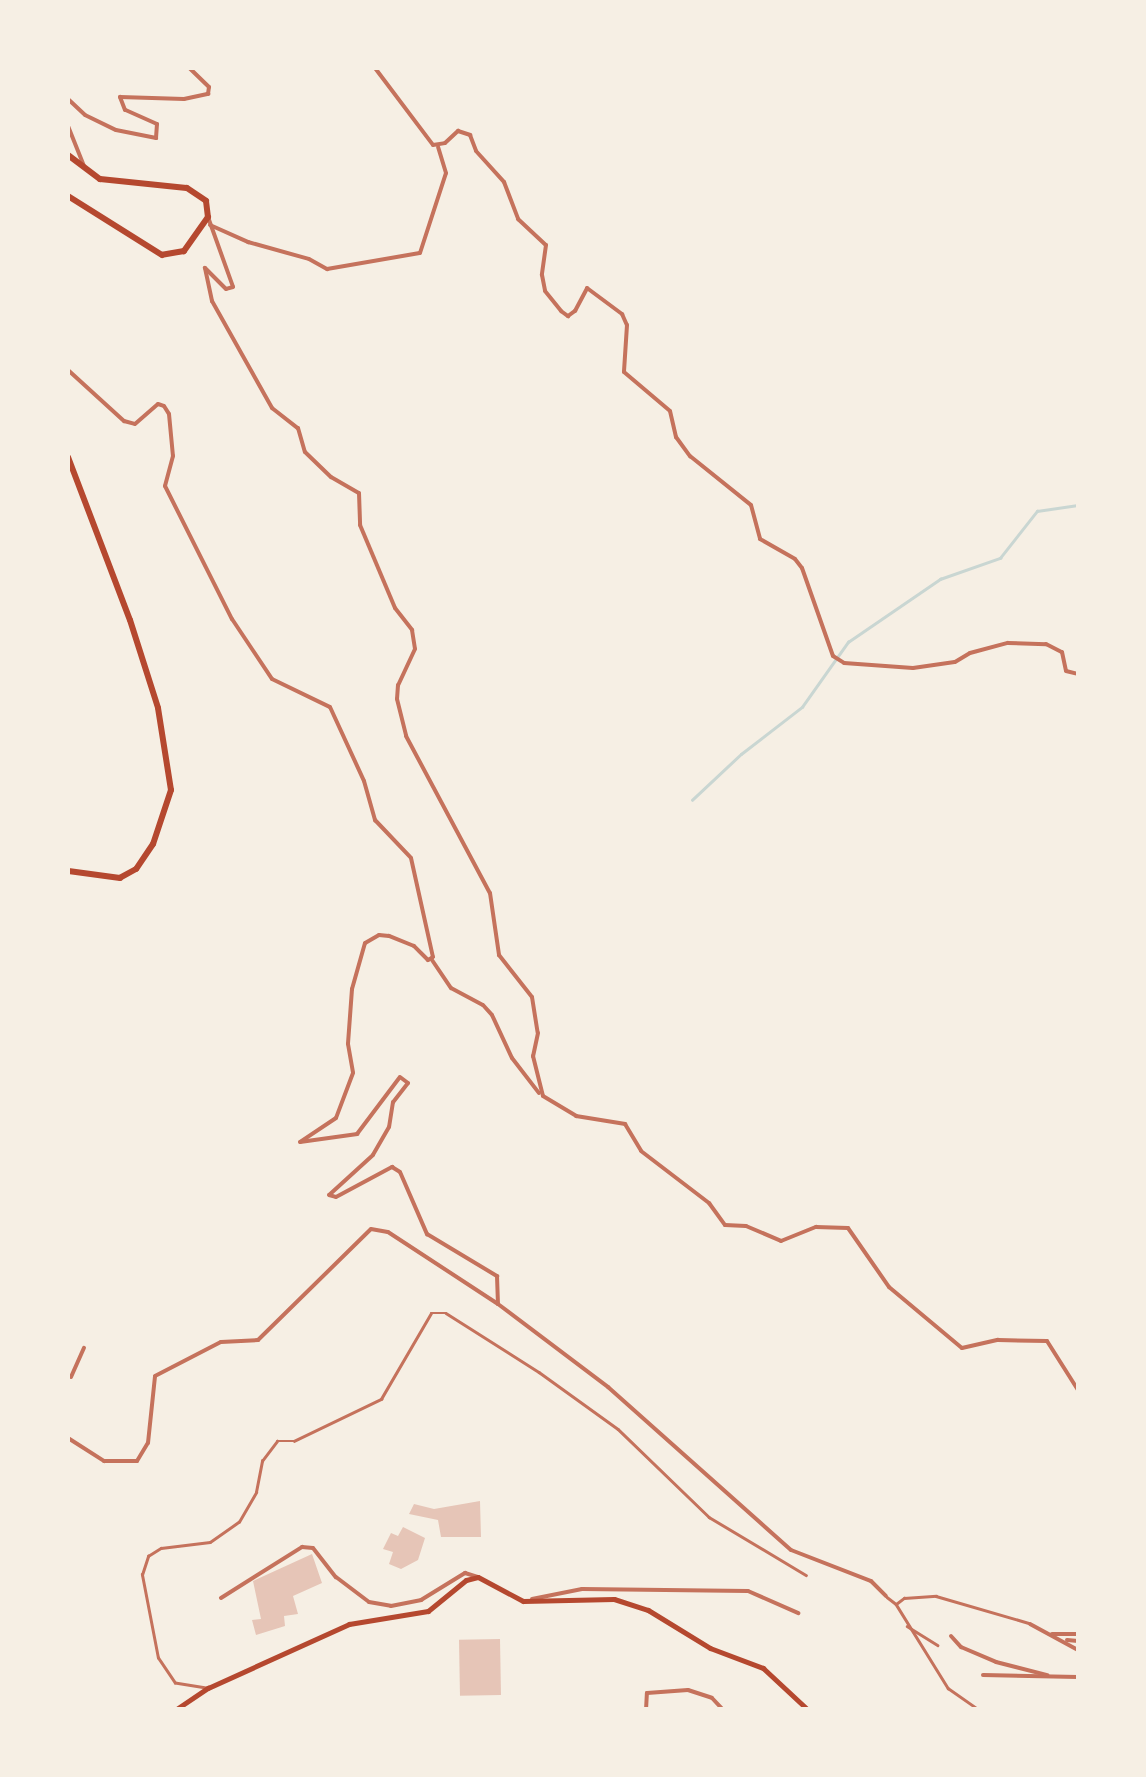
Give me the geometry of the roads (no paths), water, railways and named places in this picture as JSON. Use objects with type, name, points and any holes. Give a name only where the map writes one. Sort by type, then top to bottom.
[{"type":"highway","points":[[68,154],[84,171],[124,183],[188,188],[206,201],[209,221],[193,243],[173,256],[162,255],[68,196]]},
{"type":"highway","points":[[68,456],[158,708],[171,790],[153,844],[136,870],[120,878],[68,871]]},
{"type":"main road","points":[[175,1710],[208,1688],[349,1624],[428,1612],[466,1580],[478,1578],[523,1601],[614,1599],[648,1610],[710,1648],[763,1668],[808,1710]]},
{"type":"street","points":[[68,98],[85,115],[116,130],[156,138],[156,124],[121,107],[120,97],[124,93],[184,98],[208,94],[209,87],[189,68]]},
{"type":"street","points":[[209,221],[248,242],[309,259],[326,269],[425,248],[428,222],[446,173],[438,147],[418,129],[375,68]]},
{"type":"street","points":[[68,126],[84,171]]},
{"type":"street","points":[[438,147],[458,132],[470,135],[476,151],[504,182],[518,219],[546,245],[542,275],[545,291],[561,311],[568,316],[574,312],[588,288],[622,314],[627,324],[624,372],[670,410],[676,437],[690,456],[751,504],[760,539],[795,559],[802,568],[833,656],[844,663],[913,668],[955,662],[970,653],[1008,642],[1046,644],[1062,652],[1066,670],[1078,674]]},
{"type":"street","points":[[209,221],[233,287],[226,289],[204,268],[204,282],[212,301],[272,408],[298,428],[305,452],[331,478],[359,493],[360,525],[396,608],[412,630],[415,649],[398,685],[397,699],[406,736],[490,893],[500,955],[532,997],[538,1033],[533,1056],[543,1096]]},
{"type":"street","points":[[68,370],[124,421],[144,421],[158,404],[169,414],[173,456],[166,474],[168,494],[232,619],[272,679],[330,707],[364,781],[375,820],[411,858],[422,920],[434,952],[432,960]]},
{"type":"street","points":[[498,1304],[497,1276],[427,1234],[400,1172],[392,1166],[336,1197],[329,1194],[372,1156],[389,1127],[393,1102],[408,1083],[400,1077],[357,1134],[300,1142],[336,1118],[353,1073],[348,1044],[352,989],[365,942],[380,935],[403,940],[432,960],[451,988],[484,1006],[512,1058],[543,1096],[576,1116],[626,1124],[642,1151],[709,1202],[725,1225],[746,1226],[781,1241],[816,1226],[848,1228],[889,1288],[962,1348],[998,1340],[1047,1340],[1078,1390]]},
{"type":"street","points":[[68,1438],[104,1461],[137,1460],[148,1443],[155,1376],[221,1342],[258,1340],[371,1229],[388,1232],[498,1304],[608,1387],[790,1550],[871,1581],[896,1604],[948,1688],[980,1710]]},
{"type":"street","points":[[208,1688],[174,1683],[158,1658],[142,1575],[148,1556],[161,1548],[210,1542],[240,1522],[256,1492],[262,1461],[276,1441],[294,1441],[381,1398],[431,1314],[446,1314],[539,1372],[618,1428],[708,1516],[806,1575]]},
{"type":"street","points":[[69,1375],[84,1348]]},
{"type":"street","points":[[221,1598],[302,1546],[313,1548],[336,1577],[358,1594],[391,1606],[422,1600],[466,1573],[478,1578]]},
{"type":"street","points":[[523,1601],[582,1589],[748,1591],[798,1613]]},
{"type":"street","points":[[896,1604],[904,1598],[936,1596],[1030,1624],[1078,1650]]},
{"type":"street","points":[[906,1625],[937,1645]]},
{"type":"street","points":[[1048,1634],[1078,1638]]},
{"type":"street","points":[[951,1636],[961,1647],[996,1662],[1047,1675]]},
{"type":"street","points":[[1062,1640],[1078,1638]]},
{"type":"street","points":[[983,1675],[1078,1677]]},
{"type":"street","points":[[646,1710],[647,1694],[688,1690],[712,1698],[723,1710]]},
{"type":"waterway","points":[[692,800],[741,754],[802,707],[848,642],[940,579],[1000,558],[1037,511],[1078,505]]}]
